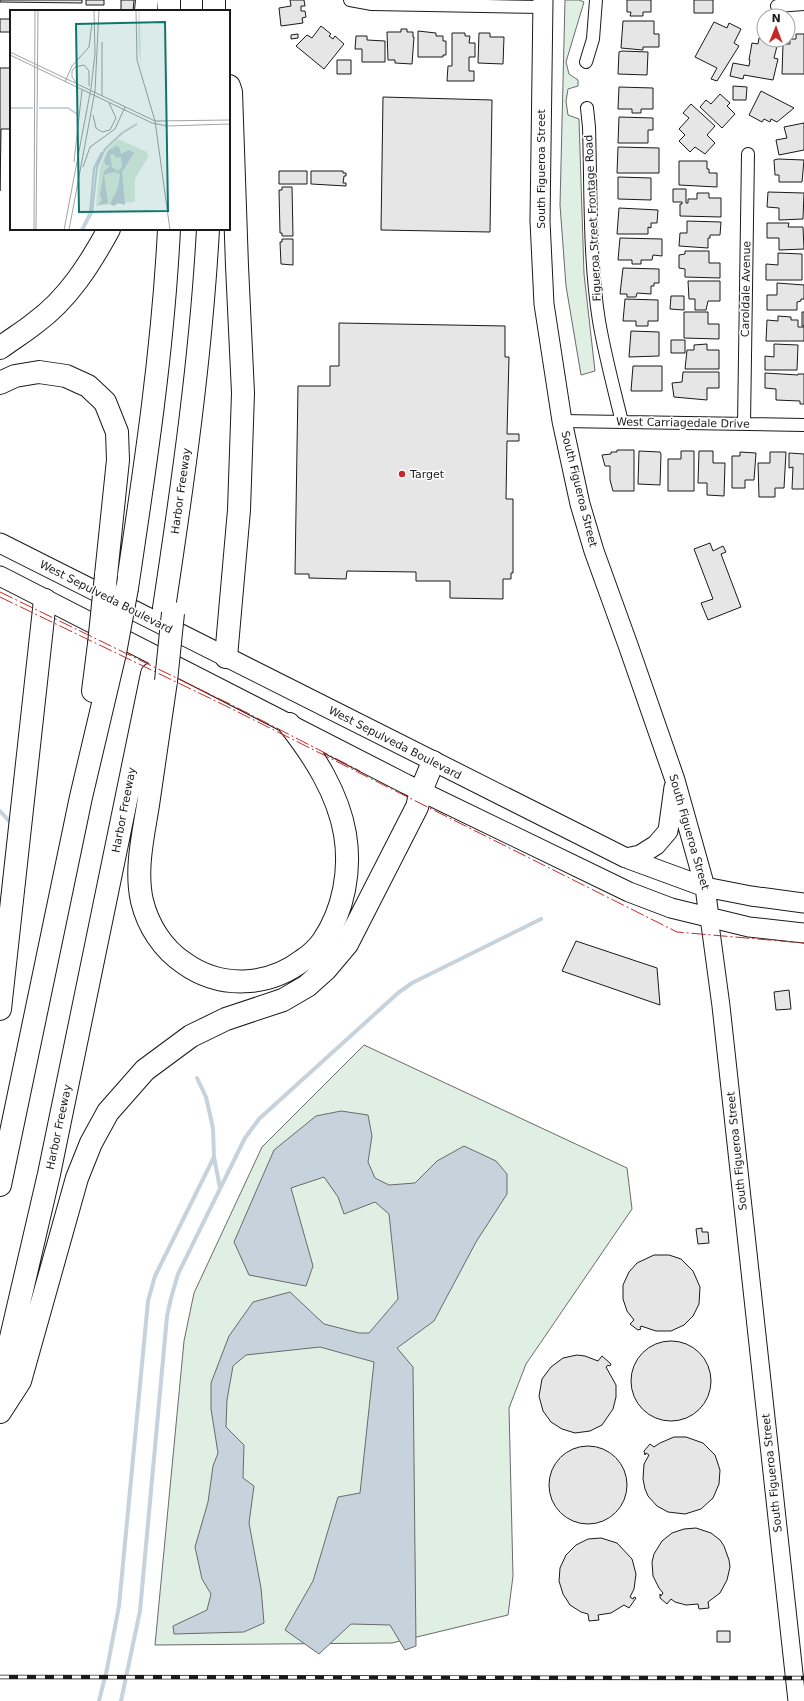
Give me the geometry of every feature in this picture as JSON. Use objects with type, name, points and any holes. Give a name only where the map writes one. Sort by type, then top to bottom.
[{"type":"highway","points":[[146,10],[147,0]]},
{"type":"highway","points":[[226,657],[239,510],[243,393],[230,89]]},
{"type":"highway","points":[[0,348],[36,323],[67,293],[96,254],[108,230]]},
{"type":"highway","points":[[0,1185],[81,797],[107,649],[127,588],[157,378],[167,278],[169,230]]},
{"type":"highway","name":"Harbor Freeway","points":[[0,1385],[49,1174],[159,678],[169,611],[199,353],[208,230]]},
{"type":"highway","points":[[0,383],[15,376],[40,372],[66,376],[88,386],[105,402],[117,432],[118,460],[106,575],[107,649]]},
{"type":"highway","points":[[0,1009],[45,600]]},
{"type":"highway","points":[[159,678],[139,865],[142,902],[150,924],[166,949],[191,968],[224,980],[249,982],[273,977],[293,968],[314,952],[323,942],[337,915],[344,890],[347,856],[345,835],[335,800],[311,754],[289,724]]},
{"type":"highway","points":[[0,1412],[20,1381],[77,1178],[91,1143],[108,1112],[146,1070],[191,1036],[226,1019],[284,1000],[307,986],[326,969],[347,944],[361,919],[417,807],[421,791],[433,762]]},
{"type":"main road","name":"South Figueroa Street","points":[[543,4],[540,220],[544,304],[562,421],[580,504],[594,551],[675,780],[705,887],[721,1006],[797,1701]]},
{"type":"main road","name":"West Sepulveda Boulevard","points":[[0,543],[626,858],[705,887],[804,903]]},
{"type":"main road","points":[[0,576],[421,791],[629,892],[671,908],[749,927],[804,933]]},
{"type":"main road","points":[[626,858],[646,852],[656,845],[668,830],[675,780]]},
{"type":"street","points":[[350,0],[372,4],[543,4]]},
{"type":"street","points":[[586,62],[593,38],[596,0]]},
{"type":"street","points":[[778,6],[804,4]]},
{"type":"street","name":"Figueroa Street Frontage Road","points":[[587,108],[595,284],[599,321],[607,362],[622,422]]},
{"type":"street","name":"Caroldale Avenue","points":[[744,424],[748,154]]},
{"type":"street","name":"West Carriagedale Drive","points":[[562,421],[804,425]]},
{"type":"green space","points":[[565,0],[579,0],[584,2],[566,62],[569,74],[578,80],[578,86],[568,89],[566,101],[568,115],[579,119],[584,274],[595,371],[581,375],[566,286],[560,205]]},
{"type":"green space","points":[[364,1045],[627,1168],[632,1209],[526,1364],[509,1408],[513,1576],[508,1615],[392,1643],[155,1645],[184,1341],[194,1293],[262,1147]]},
{"type":"shaded area","points":[[341,1111],[368,1115],[372,1136],[368,1162],[375,1178],[389,1185],[415,1183],[437,1161],[464,1146],[496,1161],[507,1174],[507,1194],[476,1242],[434,1321],[397,1348],[413,1367],[416,1646],[405,1650],[390,1625],[351,1624],[319,1654],[285,1630],[313,1581],[338,1497],[360,1493],[374,1362],[320,1347],[246,1355],[233,1366],[227,1400],[226,1427],[244,1445],[243,1478],[254,1486],[249,1523],[261,1588],[264,1623],[244,1632],[174,1634],[173,1626],[207,1610],[211,1594],[202,1579],[195,1547],[208,1502],[213,1466],[218,1453],[211,1409],[211,1383],[229,1336],[253,1302],[290,1292],[324,1324],[359,1333],[369,1333],[398,1299],[389,1214],[375,1202],[344,1214],[338,1197],[324,1177],[291,1188],[313,1266],[306,1286],[249,1275],[234,1242],[274,1150],[316,1116]]},
{"type":"building","points":[[0,0],[82,0],[82,3],[0,2]]},
{"type":"building","points":[[86,0],[104,0],[104,5],[86,5]]},
{"type":"building","points":[[121,0],[134,0],[133,10],[121,10]]},
{"type":"building","points":[[290,0],[304,0],[305,6],[301,6],[301,11],[305,11],[306,17],[302,18],[303,23],[281,26],[279,8],[291,6]]},
{"type":"building","points":[[627,0],[651,0],[651,12],[643,12],[643,16],[630,16],[631,12],[627,12]]},
{"type":"building","points":[[694,0],[713,0],[713,13],[694,13]]},
{"type":"building","points":[[0,19],[10,19],[10,32],[0,32]]},
{"type":"building","points":[[623,21],[654,21],[654,34],[659,34],[659,47],[643,47],[643,50],[621,48]]},
{"type":"building","points":[[714,22],[727,28],[729,23],[741,29],[734,43],[739,46],[717,81],[711,79],[717,68],[695,57]]},
{"type":"building","points":[[321,26],[331,34],[329,36],[333,39],[335,36],[344,44],[324,69],[296,46],[307,35],[312,38]]},
{"type":"building","points":[[401,29],[407,29],[407,32],[413,32],[412,64],[395,63],[395,60],[388,60],[387,32],[401,32]]},
{"type":"building","points":[[418,31],[436,33],[436,36],[443,36],[443,41],[446,41],[446,55],[443,55],[443,57],[418,57]]},
{"type":"building","points":[[452,33],[465,33],[465,36],[470,36],[469,43],[475,43],[475,57],[469,57],[469,71],[474,71],[474,81],[447,81],[448,66],[452,66]]},
{"type":"building","points":[[479,33],[490,33],[490,37],[504,37],[503,64],[478,63]]},
{"type":"building","points":[[298,34],[298,38],[291,39],[291,35]]},
{"type":"building","points":[[796,34],[804,34],[804,74],[782,74],[783,48],[796,48]]},
{"type":"building","points":[[356,36],[367,36],[367,40],[385,41],[385,62],[362,62],[362,49],[355,49]]},
{"type":"building","points":[[752,43],[756,44],[756,48],[776,48],[774,58],[778,59],[773,80],[744,75],[743,79],[730,76],[733,63],[749,66]]},
{"type":"building","points":[[619,52],[648,52],[647,75],[618,74]]},
{"type":"building","points":[[337,60],[351,60],[351,74],[337,74]]},
{"type":"building","points":[[0,68],[10,68],[10,129],[1,129],[0,191]]},
{"type":"building","points":[[733,86],[747,87],[746,100],[733,100]]},
{"type":"building","points":[[619,87],[653,88],[653,109],[641,109],[641,113],[632,113],[632,109],[618,109]]},
{"type":"building","points":[[761,91],[794,108],[777,122],[771,119],[770,122],[764,119],[762,122],[749,115]]},
{"type":"building","points":[[720,94],[730,103],[727,106],[735,114],[722,128],[700,107],[706,100],[711,104]]},
{"type":"building","points":[[383,97],[492,100],[490,232],[381,230]]},
{"type":"building","points":[[691,104],[715,126],[707,135],[715,143],[705,154],[695,147],[690,152],[679,141],[685,135],[679,129],[689,118],[683,113]]},
{"type":"building","points":[[619,117],[653,118],[653,130],[648,130],[648,143],[618,143]]},
{"type":"building","points":[[804,123],[804,150],[779,155],[776,140],[787,138],[784,127]]},
{"type":"building","points":[[618,147],[659,148],[659,173],[617,173]]},
{"type":"building","points":[[774,160],[804,160],[802,182],[779,182],[779,175],[775,175]]},
{"type":"building","points":[[679,161],[707,161],[707,169],[709,169],[709,173],[717,173],[717,187],[679,185]]},
{"type":"building","points":[[279,171],[307,171],[307,184],[279,184]]},
{"type":"building","points":[[311,171],[343,171],[343,173],[346,173],[343,183],[346,183],[346,186],[311,184]]},
{"type":"building","points":[[618,177],[651,178],[651,200],[618,199]]},
{"type":"building","points":[[282,187],[292,187],[293,236],[282,236],[282,233],[280,233],[279,190],[282,190]]},
{"type":"building","points":[[673,189],[686,189],[686,203],[688,203],[688,199],[697,199],[697,193],[709,193],[709,198],[721,198],[721,217],[680,216],[680,204],[682,204],[682,202],[673,202]]},
{"type":"building","points":[[768,192],[804,193],[803,219],[779,220],[779,208],[767,207]]},
{"type":"building","points":[[619,208],[658,210],[657,223],[651,223],[651,228],[648,227],[648,234],[617,234]]},
{"type":"building","points":[[687,221],[721,222],[720,235],[710,235],[710,238],[708,238],[708,248],[679,246],[680,233],[687,233]]},
{"type":"building","points":[[767,223],[789,223],[788,227],[803,227],[804,249],[779,250],[779,238],[767,238]]},
{"type":"building","points":[[620,238],[662,239],[662,256],[653,255],[652,260],[641,260],[641,264],[632,264],[632,260],[618,260]]},
{"type":"building","points":[[282,239],[293,239],[293,265],[281,264],[280,242],[282,242]]},
{"type":"building","points":[[685,251],[709,251],[709,263],[720,263],[720,278],[685,277],[685,269],[679,268],[679,255],[685,254]]},
{"type":"building","points":[[778,253],[802,254],[802,280],[766,280],[766,264],[778,265]]},
{"type":"building","points":[[623,268],[659,269],[659,283],[654,283],[654,286],[651,286],[651,294],[637,293],[636,297],[627,297],[627,294],[620,294]]},
{"type":"building","points":[[688,281],[720,281],[720,301],[708,301],[706,310],[695,310],[695,299],[689,299]]},
{"type":"building","points":[[777,283],[804,285],[804,299],[797,302],[797,310],[767,310],[767,295],[777,295]]},
{"type":"building","points":[[671,296],[684,296],[684,310],[670,309]]},
{"type":"building","points":[[625,299],[658,300],[658,321],[648,321],[648,326],[636,326],[636,321],[623,321]]},
{"type":"building","points":[[684,312],[708,312],[708,324],[719,324],[719,339],[684,338]]},
{"type":"building","points":[[802,312],[804,312],[804,326],[802,326]]},
{"type":"building","points":[[778,316],[791,317],[791,320],[798,320],[798,327],[804,327],[804,341],[766,341],[767,320],[778,321]]},
{"type":"building","name":"Target","points":[[339,323],[505,326],[505,357],[509,357],[507,434],[519,434],[519,441],[507,441],[506,499],[513,499],[513,573],[511,573],[511,579],[503,579],[503,599],[450,598],[450,581],[416,581],[416,572],[347,571],[346,579],[309,578],[309,574],[295,574],[298,386],[330,386],[330,366],[339,366]]},
{"type":"building","points":[[631,331],[659,332],[659,356],[629,357]]},
{"type":"building","points":[[671,340],[685,340],[685,353],[671,353]]},
{"type":"building","points":[[707,344],[707,350],[719,350],[719,369],[685,369],[687,350],[694,350],[694,345]]},
{"type":"building","points":[[774,344],[798,345],[797,370],[765,370],[765,356],[774,357]]},
{"type":"building","points":[[633,366],[662,366],[662,391],[631,391]]},
{"type":"building","points":[[683,372],[719,372],[719,388],[707,388],[707,400],[674,397],[672,383],[682,382]]},
{"type":"building","points":[[765,373],[804,374],[804,404],[800,404],[800,401],[776,400],[776,389],[765,388]]},
{"type":"building","points":[[617,450],[634,450],[634,491],[613,491],[610,480],[610,466],[605,466],[602,455],[617,452]]},
{"type":"building","points":[[639,451],[660,452],[660,485],[638,484]]},
{"type":"building","points":[[681,451],[694,451],[694,491],[668,491],[668,459],[681,459]]},
{"type":"building","points":[[699,451],[713,451],[713,463],[725,463],[724,496],[707,495],[707,483],[698,483]]},
{"type":"building","points":[[740,452],[756,453],[754,480],[745,480],[745,488],[732,488],[732,456],[740,456]]},
{"type":"building","points":[[770,452],[786,452],[784,488],[775,488],[775,497],[759,497],[758,463],[770,463]]},
{"type":"building","points":[[789,453],[804,454],[804,489],[792,489],[793,467],[789,468]]},
{"type":"building","points":[[710,543],[713,551],[723,546],[726,552],[721,554],[741,607],[708,620],[701,603],[713,599],[694,549]]},
{"type":"building","points":[[576,941],[657,968],[660,1005],[562,971]]},
{"type":"building","points":[[789,990],[791,1009],[776,1010],[774,992]]},
{"type":"building","points":[[702,1228],[702,1232],[708,1232],[709,1243],[698,1244],[696,1229]]},
{"type":"building","points":[[654,1255],[669,1255],[681,1259],[693,1271],[700,1287],[699,1304],[693,1316],[684,1325],[671,1331],[656,1331],[641,1326],[641,1329],[638,1330],[630,1324],[634,1320],[627,1311],[623,1299],[623,1285],[629,1272],[637,1263]]},
{"type":"building","points":[[671,1341],[686,1344],[699,1353],[708,1366],[711,1381],[708,1396],[699,1409],[686,1418],[671,1421],[656,1418],[643,1409],[634,1396],[631,1381],[634,1366],[643,1353],[656,1344]]},
{"type":"building","points":[[577,1355],[585,1356],[598,1361],[602,1356],[610,1363],[611,1365],[606,1367],[616,1385],[616,1397],[613,1409],[602,1425],[590,1431],[575,1433],[562,1429],[551,1422],[543,1411],[539,1396],[542,1379],[551,1367],[563,1358]]},
{"type":"building","points":[[674,1437],[686,1437],[703,1443],[715,1455],[720,1470],[719,1484],[713,1498],[701,1509],[685,1514],[668,1512],[657,1506],[648,1496],[643,1479],[644,1464],[649,1455],[646,1453],[645,1455],[644,1451],[650,1444],[654,1447]]},
{"type":"building","points":[[588,1446],[603,1449],[615,1458],[624,1470],[627,1485],[624,1500],[615,1512],[603,1521],[588,1524],[573,1521],[561,1512],[552,1500],[549,1485],[552,1470],[561,1458],[573,1449]]},
{"type":"building","points":[[696,1528],[711,1533],[720,1540],[724,1546],[730,1567],[727,1580],[720,1593],[708,1602],[709,1608],[699,1609],[698,1604],[686,1605],[675,1602],[671,1599],[667,1604],[660,1598],[660,1594],[661,1596],[663,1593],[653,1576],[652,1562],[654,1554],[662,1541],[672,1533],[684,1529]]},
{"type":"building","points":[[601,1538],[617,1543],[632,1559],[636,1574],[634,1589],[630,1597],[633,1599],[634,1597],[636,1598],[629,1608],[624,1605],[611,1613],[598,1615],[599,1620],[589,1621],[588,1614],[581,1612],[570,1605],[563,1594],[559,1581],[560,1568],[566,1555],[576,1545],[588,1539]]},
{"type":"building","points":[[717,1631],[730,1631],[730,1642],[717,1642]]},
{"type":"waterway","points":[[0,811],[9,821]]},
{"type":"waterway","points":[[121,1701],[140,1611],[167,1316],[178,1274],[245,1138],[259,1119],[398,993],[412,983],[541,919]]},
{"type":"waterway","points":[[197,1078],[206,1097],[213,1128],[214,1157],[220,1188]]},
{"type":"waterway","points":[[99,1701],[107,1669],[119,1606],[148,1301],[155,1276],[214,1157]]},
{"type":"railway","points":[[0,1677],[804,1678]]},
{"type":"power","points":[[0,592],[228,703],[360,771]]},
{"type":"power","points":[[0,597],[226,706],[677,932],[804,943]]},
{"type":"place","name":"Target","points":[[402,474]]}]
